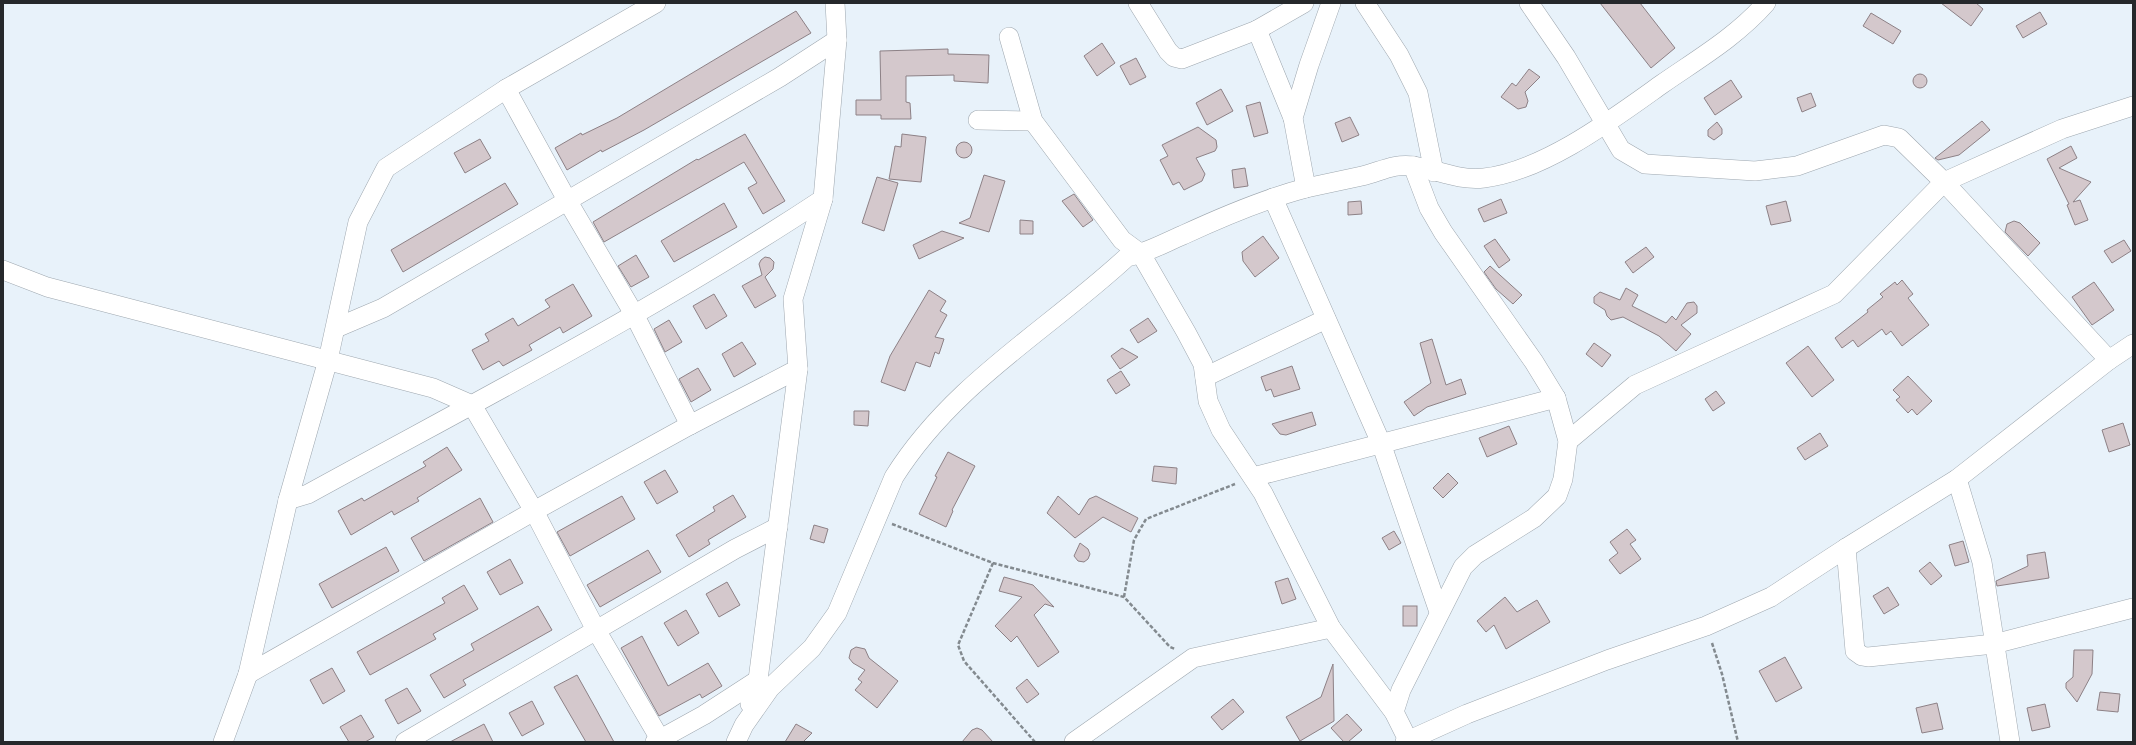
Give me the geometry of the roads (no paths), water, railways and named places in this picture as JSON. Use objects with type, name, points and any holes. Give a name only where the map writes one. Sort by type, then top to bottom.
[{"type":"street","points":[[223,742],[248,674],[288,500],[336,328],[358,222],[386,168],[506,89],[656,3]]},
{"type":"street","points":[[735,742],[758,680],[798,369],[793,299],[823,199],[838,40],[835,3]]},
{"type":"street","points":[[1138,3],[1168,51],[1174,57],[1182,59],[1257,30],[1304,3]]},
{"type":"street","points":[[1293,118],[1309,65],[1331,3]]},
{"type":"street","points":[[1365,3],[1399,55],[1418,93],[1434,172]]},
{"type":"street","points":[[1529,3],[1566,57],[1607,123],[1621,150],[1645,164],[1755,171],[1797,166],[1884,135],[1899,138],[1944,182],[2109,360]]},
{"type":"street","points":[[735,742],[744,725],[770,688],[812,648],[837,613],[894,477],[903,462],[942,413],[999,360],[1126,257],[1141,254],[1273,198],[1306,188],[1365,176],[1384,168],[1413,166],[1463,178],[1484,178],[1528,168],[1607,123],[1710,52],[1737,31],[1766,3]]},
{"type":"street","points":[[1257,30],[1293,118],[1306,188]]},
{"type":"street","points":[[1009,37],[1033,120],[1122,240],[1141,254],[1203,364],[1208,401],[1221,430],[1264,493],[1331,628],[1394,712],[1407,741],[1606,660],[1706,626],[1771,597],[1957,479],[2109,360],[2133,344]]},
{"type":"street","points":[[336,328],[383,308],[780,77],[838,40]]},
{"type":"street","points":[[506,89],[567,200],[634,314],[690,425]]},
{"type":"street","points":[[1568,441],[1635,385],[1824,300],[1834,294],[1944,182],[2062,129],[2133,106]]},
{"type":"street","points":[[978,120],[1033,120]]},
{"type":"street","points":[[1394,712],[1401,690],[1463,567],[1471,559],[1534,518],[1556,496],[1563,479],[1568,441],[1556,398],[1534,362],[1443,232],[1429,208],[1413,166]]},
{"type":"street","points":[[1273,198],[1381,443],[1439,612]]},
{"type":"street","points":[[288,500],[308,494],[472,405],[634,314],[772,233],[823,199]]},
{"type":"street","points":[[3,270],[47,287],[433,388],[472,405],[534,511],[596,630],[657,741],[704,715],[758,680]]},
{"type":"street","points":[[1205,377],[1326,319]]},
{"type":"street","points":[[248,674],[534,511],[690,425],[798,369]]},
{"type":"street","points":[[1253,477],[1556,398]]},
{"type":"street","points":[[1957,479],[1982,562],[2010,742]]},
{"type":"street","points":[[405,742],[735,549],[778,527]]},
{"type":"street","points":[[1846,548],[1855,651],[1868,657],[1994,644],[2133,608]]},
{"type":"street","points":[[1074,742],[1193,658],[1331,628]]}]
